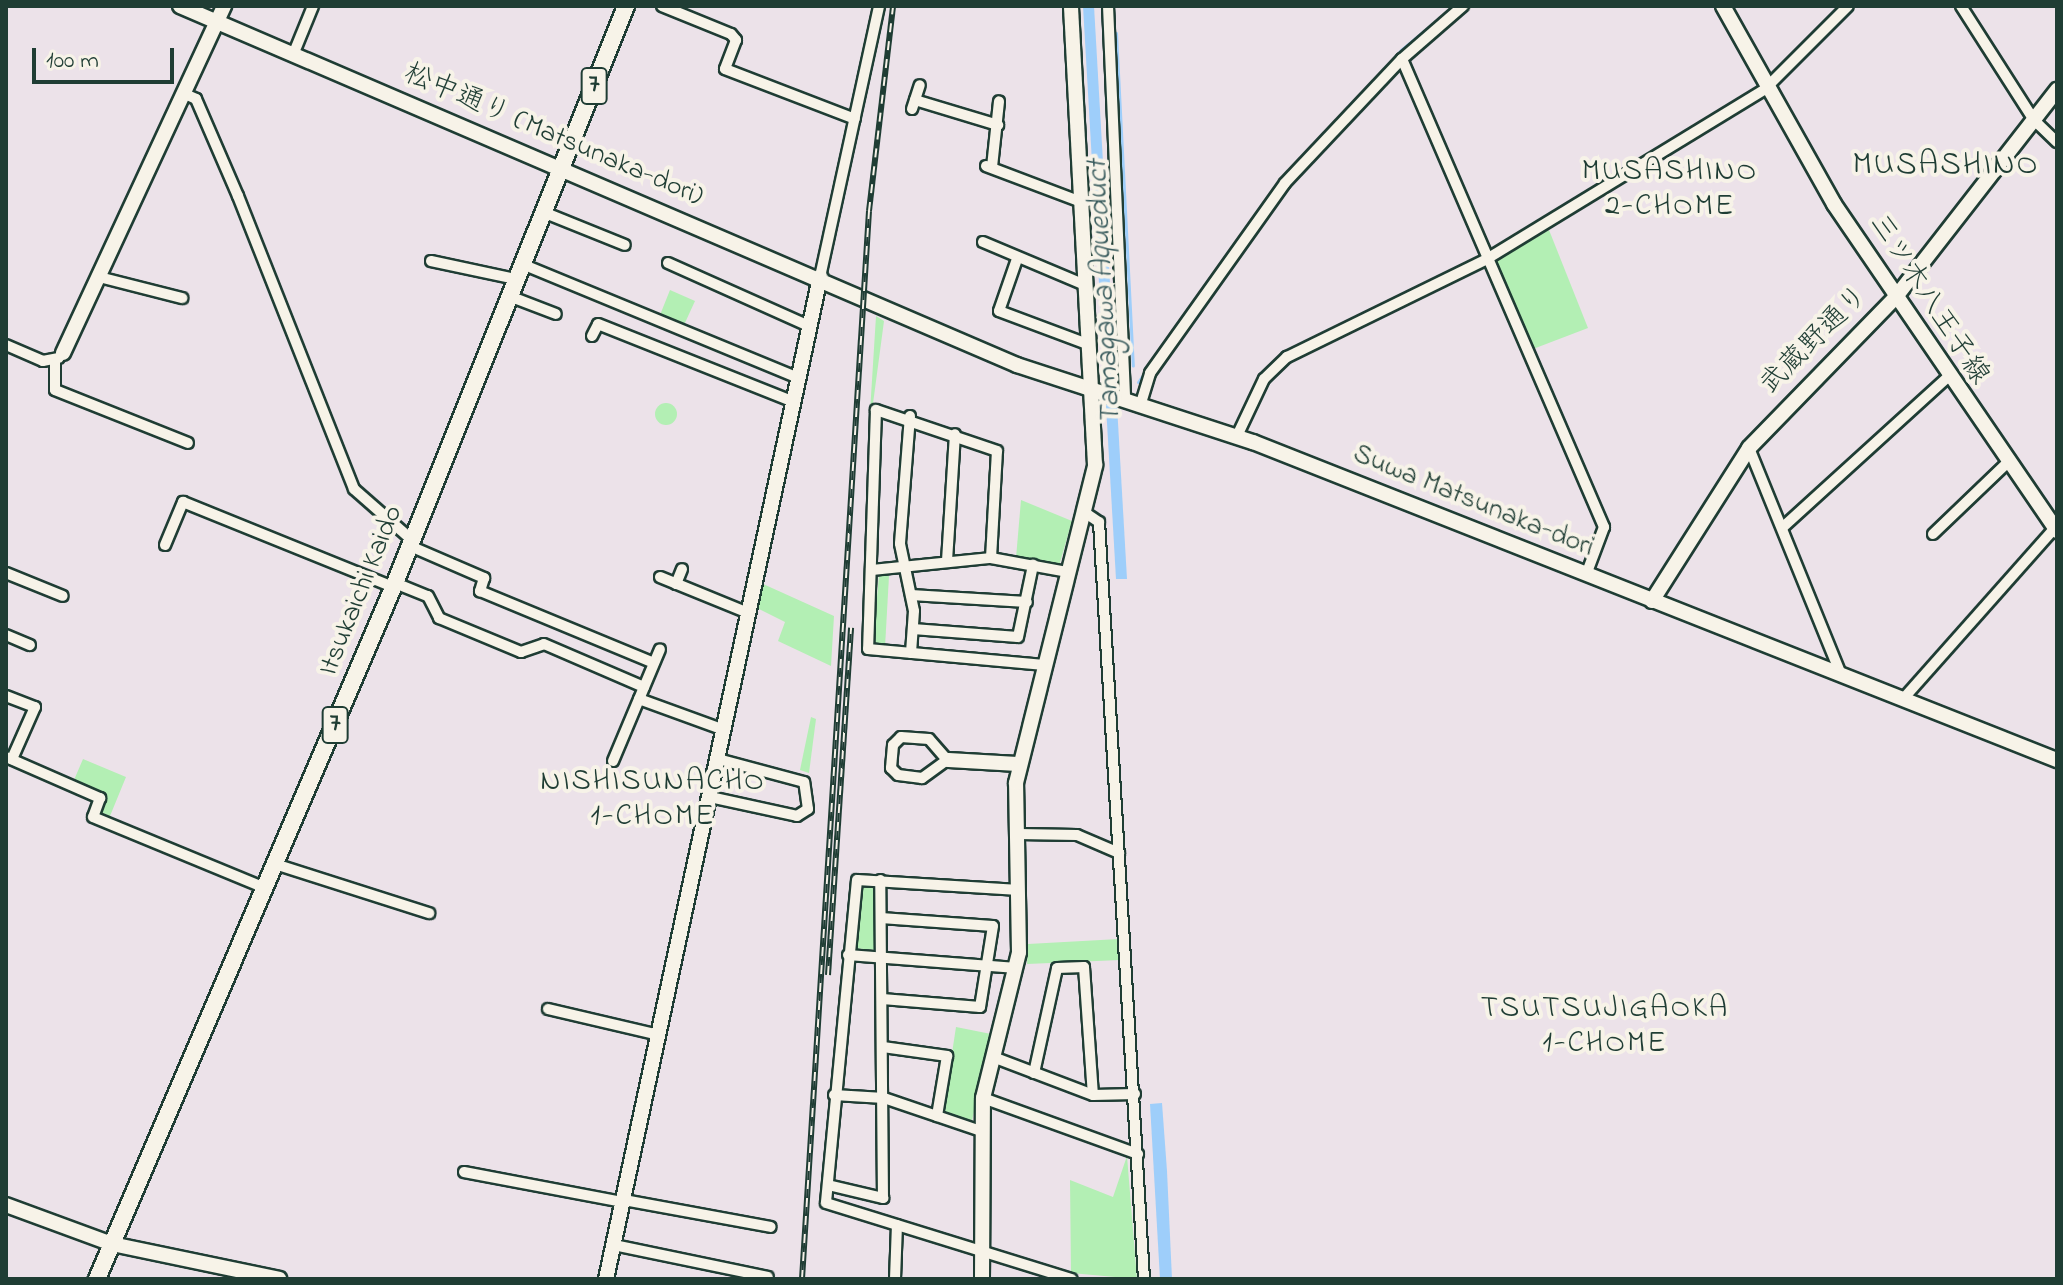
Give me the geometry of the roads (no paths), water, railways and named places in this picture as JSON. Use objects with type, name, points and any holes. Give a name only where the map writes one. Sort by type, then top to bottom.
[{"type":"main road","name":"Itsukaichi Kaido","points":[[97,1279],[394,585],[626,6]]},
{"type":"street","name":"松中通り (Matsunaka-dori)","points":[[180,6],[868,299]]},
{"type":"street","points":[[188,443],[55,390],[59,358],[224,6]]},
{"type":"street","points":[[293,55],[313,6]]},
{"type":"street","points":[[662,6],[731,34],[725,69],[855,119]]},
{"type":"street","points":[[606,1279],[879,6]]},
{"type":"street","points":[[1071,6],[1090,345],[1110,394]]},
{"type":"street","points":[[982,1279],[983,1098],[1017,968],[1019,764],[1084,512],[1110,394],[1108,6]]},
{"type":"street","points":[[1141,403],[1150,373],[1285,183],[1402,59],[1463,6]]},
{"type":"street","name":"三ツ木八王子線","points":[[1723,6],[1765,89],[1895,298],[2006,464],[2056,530]]},
{"type":"street","points":[[1237,436],[1278,364],[1487,259],[1765,89],[1848,6]]},
{"type":"street","points":[[1961,6],[2034,120],[2057,142]]},
{"type":"street","points":[[1402,59],[1604,527],[1586,575]]},
{"type":"street","points":[[920,85],[914,104],[998,125]]},
{"type":"street","name":"武蔵野通り","points":[[1652,601],[1749,448],[1895,298],[2057,90]]},
{"type":"street","points":[[185,94],[196,99],[238,196],[354,489],[411,543],[484,578],[480,591],[654,663]]},
{"type":"street","points":[[999,101],[998,125],[989,166],[1084,203]]},
{"type":"street","points":[[543,212],[625,245]]},
{"type":"street","points":[[983,242],[1017,259],[1087,286]]},
{"type":"street","points":[[1017,259],[999,311],[1090,345]]},
{"type":"street","points":[[431,261],[519,271],[799,378]]},
{"type":"street","points":[[674,267],[745,303],[809,326]]},
{"type":"street","points":[[99,277],[182,298]]},
{"type":"street","points":[[509,296],[556,314]]},
{"type":"street","name":"Suwa Matsunaka-dori","points":[[868,299],[1017,365],[1237,436],[2057,760]]},
{"type":"street","points":[[592,336],[598,324],[794,402]]},
{"type":"street","points":[[6,345],[59,358]]},
{"type":"street","points":[[1783,527],[1947,378]]},
{"type":"street","points":[[991,558],[999,454],[910,416],[876,410],[868,649],[1044,665]]},
{"type":"street","points":[[910,416],[900,544],[911,595],[911,653]]},
{"type":"street","points":[[947,561],[955,434]]},
{"type":"street","points":[[1749,448],[1841,675]]},
{"type":"street","points":[[1933,534],[2006,464]]},
{"type":"street","points":[[165,545],[183,502],[428,596],[439,618],[521,652],[544,644],[644,687]]},
{"type":"street","points":[[1084,512],[1099,522],[1144,1279]]},
{"type":"street","points":[[1903,699],[2056,530]]},
{"type":"street","points":[[872,570],[991,558],[1067,572]]},
{"type":"street","points":[[913,629],[1018,637],[1033,565]]},
{"type":"street","points":[[676,584],[682,569]]},
{"type":"street","points":[[6,573],[63,596]]},
{"type":"street","points":[[660,577],[748,613]]},
{"type":"street","points":[[911,595],[1027,602]]},
{"type":"street","points":[[6,635],[30,645]]},
{"type":"street","points":[[613,761],[660,649]]},
{"type":"street","points":[[6,696],[35,707],[9,758],[100,798],[93,817],[265,888]]},
{"type":"street","points":[[639,699],[724,730]]},
{"type":"street","points":[[942,760],[929,739],[901,737],[893,745],[898,775],[922,778],[942,760],[1019,764]]},
{"type":"street","points":[[710,797],[797,816],[808,809],[804,782],[718,759]]},
{"type":"street","points":[[1018,834],[1077,835],[1119,853]]},
{"type":"street","points":[[275,864],[429,913]]},
{"type":"street","points":[[1019,890],[857,880],[826,1203],[1072,1279]]},
{"type":"street","points":[[828,1185],[883,1198],[880,880]]},
{"type":"street","points":[[881,918],[993,926],[980,1007],[882,999]]},
{"type":"street","points":[[848,955],[1017,968]]},
{"type":"street","points":[[1034,1073],[1057,968],[1084,967],[1093,1095]]},
{"type":"street","points":[[548,1009],[659,1035]]},
{"type":"street","points":[[883,1047],[947,1056],[937,1116]]},
{"type":"street","points":[[993,1057],[1093,1095],[1135,1094]]},
{"type":"street","points":[[834,1095],[884,1098],[981,1131]]},
{"type":"street","points":[[983,1098],[1138,1154]]},
{"type":"street","points":[[464,1172],[764,1229]]},
{"type":"street","points":[[6,1205],[112,1244],[279,1279]]},
{"type":"street","points":[[895,1279],[897,1225]]},
{"type":"street","points":[[614,1245],[768,1277]]},
{"type":"water","name":"Tamagawa Aqueduct","points":[[1083,6],[1094,6],[1127,579],[1116,579]]},
{"type":"water","points":[[1162,1103],[1172,1279],[1160,1279],[1150,1104]]},
{"type":"waterway","points":[[1281,180],[1401,50],[1454,6]]},
{"type":"waterway","name":"Tamagawa Aqueduct","points":[[1116,33],[1133,366]]},
{"type":"waterway","name":"Tamagawa Aqueduct","points":[[1138,382],[1147,369]]},
{"type":"railway","points":[[802,1279],[869,211],[893,6]]},
{"type":"railway","points":[[828,975],[851,628]]},
{"type":"district","name":"MUSASHINO","points":[[1946,166]]},
{"type":"district","name":"MUSASHINO 2-CHOME","points":[[1670,189]]},
{"type":"district","name":"NISHISUNACHO 1-CHOME","points":[[653,799]]},
{"type":"district","name":"TSUTSUJIGAOKA 1-CHOME","points":[[1605,1026]]}]
